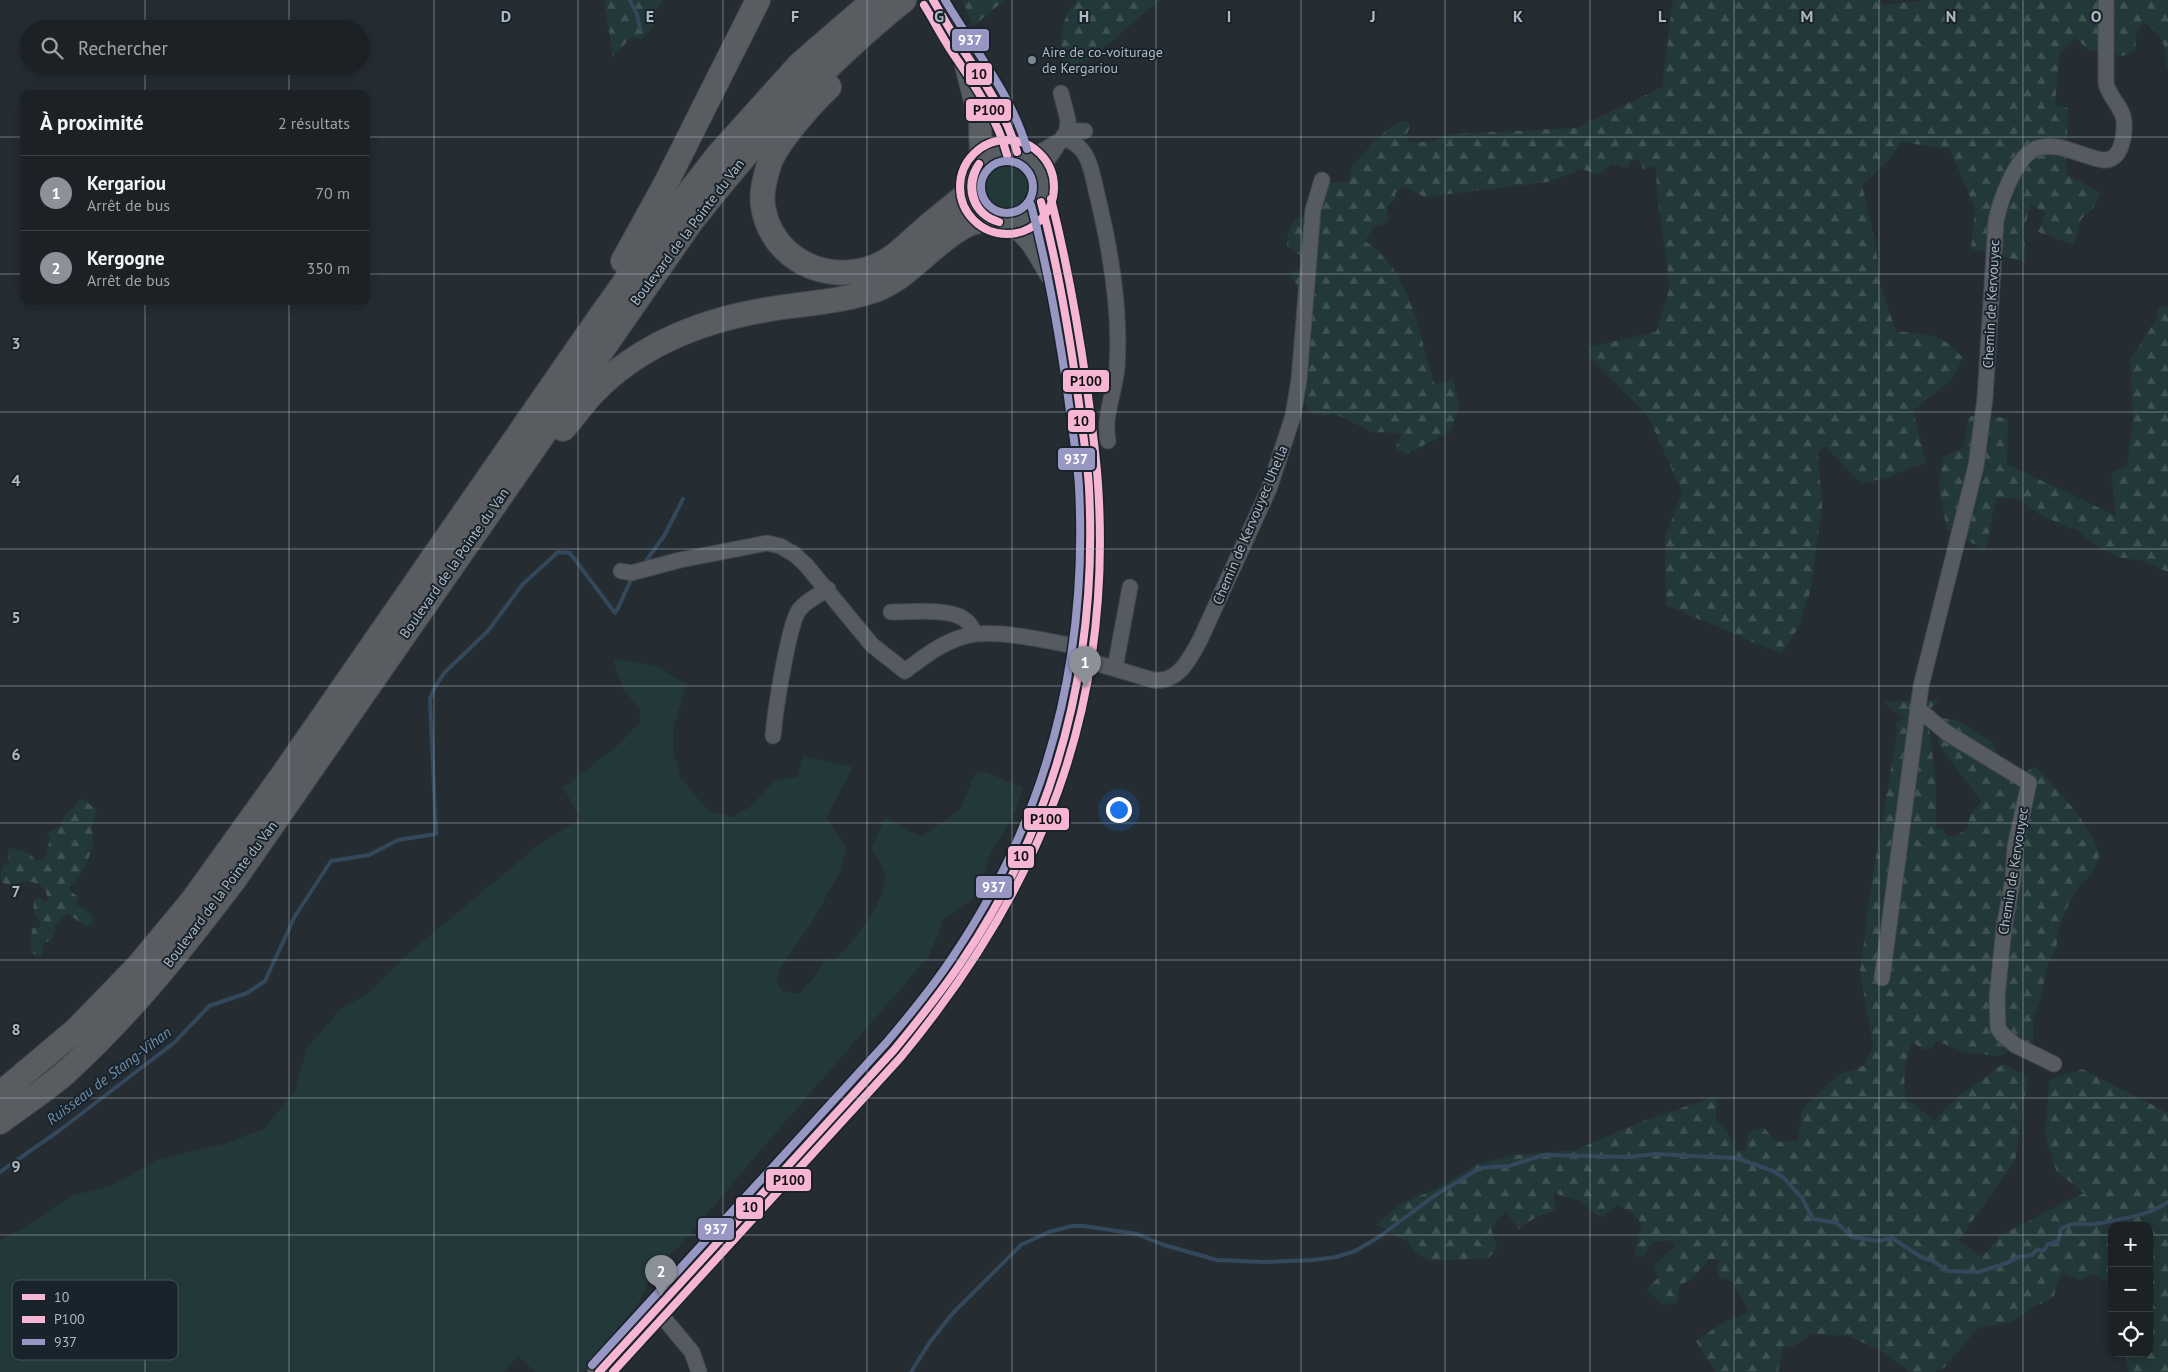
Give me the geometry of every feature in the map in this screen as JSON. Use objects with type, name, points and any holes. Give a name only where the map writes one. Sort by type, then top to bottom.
[{"type":"highway","points":[[284,773],[410,570],[620,265],[666,183],[758,0]]},
{"type":"highway","name":"Boulevard de la Pointe du Van","points":[[0,1094],[76,1030],[138,966],[216,869],[684,199],[718,155],[800,64],[874,0]]},
{"type":"highway","name":"Boulevard de la Pointe du Van","points":[[0,1122],[62,1075],[122,1016],[171,962],[239,873],[655,272],[719,186],[787,108],[821,73],[904,0]]},
{"type":"highway","points":[[920,0],[819,96],[783,141],[770,162],[764,184],[762,204],[768,224],[777,241],[791,256],[806,266],[833,274],[855,272],[876,266],[897,254],[971,191]]},
{"type":"highway","points":[[518,470],[542,454],[605,382],[629,361],[658,344],[714,320],[834,300],[877,289],[906,272],[964,226],[988,218]]},
{"type":"main road","points":[[933,0],[961,47],[975,66],[1016,143],[1029,160],[1044,192],[1041,202],[1030,216],[1014,223],[996,222],[988,218],[974,202],[971,191],[973,175],[981,161],[997,152],[1029,160]]},
{"type":"main road","points":[[961,47],[980,121],[981,161]]},
{"type":"main road","points":[[600,1371],[894,1050],[924,1014],[958,970],[1007,885],[1045,800],[1062,749],[1082,654],[1088,586],[1089,496],[1072,355],[1060,279],[1041,202]]},
{"type":"main road","points":[[1014,223],[1041,255],[1062,297]]},
{"type":"street","name":"Chemin de Kervouyec","points":[[1882,978],[1917,708],[1976,466],[1985,398],[1994,240],[1999,207],[2019,165],[2034,150],[2042,148],[2065,149],[2104,160],[2118,154],[2122,144],[2123,118],[2110,95],[2106,83],[2106,0]]},
{"type":"street","points":[[1061,93],[1068,120],[1066,135]]},
{"type":"street","points":[[1029,160],[1066,135],[1085,131]]},
{"type":"street","points":[[1066,135],[1080,148],[1090,167],[1110,257],[1115,303],[1117,354],[1116,379],[1107,417],[1108,441]]},
{"type":"street","name":"Chemin de Kervouyec Uhella","points":[[976,634],[1040,640],[1153,680],[1172,678],[1184,666],[1207,626],[1269,489],[1293,416],[1299,380],[1313,210],[1322,180]]},
{"type":"street","points":[[621,572],[630,573],[680,560],[767,543],[780,546],[794,554],[828,589],[872,645],[905,671],[936,648],[976,634],[967,621],[958,616],[932,612],[891,612]]},
{"type":"street","points":[[1115,668],[1130,586]]},
{"type":"street","points":[[773,736],[784,669],[797,614],[805,604],[828,589]]},
{"type":"street","name":"Chemin de Kervouyec","points":[[1917,708],[1947,733],[2028,783],[2015,847],[2013,880],[2004,928],[1997,997],[1998,1028],[2015,1045],[2054,1064]]},
{"type":"street","points":[[656,1309],[692,1352],[699,1372]]},
{"type":"green space","points":[[604,0],[664,0],[657,9],[653,27],[641,39],[631,37],[613,57]]},
{"type":"green space","points":[[962,0],[1005,0],[973,26]]},
{"type":"green space","points":[[1077,0],[1160,0],[1089,60],[1064,67],[1062,59],[1062,32],[1067,14]]},
{"type":"green space","points":[[1673,0],[1880,0],[1884,5],[1925,0],[2168,0],[2168,69],[2165,49],[2161,39],[2144,22],[2137,30],[2135,50],[2123,56],[2089,50],[2075,38],[2059,54],[2055,105],[2068,108],[2066,174],[2100,192],[2093,209],[2081,219],[2074,245],[2038,232],[2045,213],[2031,204],[2024,229],[2026,262],[1971,249],[1975,209],[1950,149],[1901,142],[1887,162],[1862,185],[1875,240],[1880,284],[1896,331],[1925,334],[1941,339],[1948,343],[1963,358],[1952,379],[1913,411],[1926,462],[1888,477],[1861,484],[1825,446],[1818,452],[1822,506],[1811,589],[1798,628],[1781,654],[1666,605],[1665,538],[1682,492],[1648,416],[1590,357],[1588,347],[1656,332],[1670,287],[1657,194],[1656,166],[1644,169],[1638,160],[1631,160],[1629,166],[1624,168],[1613,164],[1596,174],[1583,169],[1548,182],[1425,197],[1404,187],[1395,193],[1396,199],[1387,207],[1388,221],[1382,225],[1375,225],[1365,241],[1382,255],[1404,288],[1412,307],[1435,385],[1453,379],[1459,405],[1451,431],[1407,454],[1395,449],[1402,433],[1371,432],[1342,417],[1331,414],[1323,416],[1312,413],[1305,403],[1310,316],[1299,308],[1298,289],[1291,273],[1300,268],[1300,255],[1287,247],[1288,233],[1294,219],[1305,216],[1328,183],[1349,181],[1353,165],[1386,130],[1402,121],[1409,122],[1410,127],[1406,135],[1410,143],[1432,141],[1450,134],[1576,128],[1662,87]]},
{"type":"green space","points":[[1002,161],[1012,161],[1026,168],[1033,182],[1033,192],[1026,206],[1012,213],[1002,213],[992,209],[985,202],[981,192],[981,182],[985,172],[992,165]]},
{"type":"green space","points":[[2168,306],[2168,572],[2143,561],[2118,557],[2095,545],[2078,531],[2042,516],[2015,498],[1996,498],[1986,550],[1947,530],[1939,486],[1943,457],[1964,447],[1969,416],[2008,418],[2007,464],[2116,516],[2111,473],[2127,466],[2133,420],[2130,360],[2156,320],[2158,307]]},
{"type":"green space","points":[[612,658],[653,665],[687,684],[673,728],[673,751],[681,778],[708,811],[733,817],[751,806],[775,780],[797,777],[803,756],[853,767],[826,818],[846,847],[841,870],[812,922],[779,970],[776,981],[783,991],[799,994],[816,975],[826,957],[833,961],[849,945],[874,909],[884,886],[885,873],[871,849],[885,817],[922,836],[960,810],[975,773],[986,772],[1023,788],[1014,814],[991,853],[977,896],[943,920],[930,955],[682,1244],[656,1267],[640,1301],[583,1372],[535,1372],[518,1356],[504,1372],[0,1372],[0,1240],[20,1230],[74,1195],[111,1186],[159,1159],[223,1144],[264,1129],[295,1091],[307,1047],[341,1009],[367,994],[404,957],[535,848],[581,818],[563,788],[616,747],[639,723],[640,711],[623,688]]},
{"type":"green space","points":[[1940,700],[1927,711],[1936,784],[1936,828],[1943,830],[1947,836],[1956,836],[1967,828],[1970,815],[1981,802],[1940,744],[1938,736],[1942,718],[1956,720],[1991,741],[2005,764],[2019,777],[2035,766],[2063,796],[2080,818],[2088,829],[2100,854],[2093,872],[2078,888],[2069,903],[2059,927],[2056,950],[2048,963],[2041,997],[2033,1019],[2033,1045],[2009,1051],[1999,1056],[1964,1052],[1937,1041],[1932,1048],[1924,1050],[1912,1042],[1905,1070],[1906,1099],[1934,1120],[1960,1095],[2003,1064],[2028,1076],[2015,1161],[1958,1241],[1982,1257],[2001,1235],[2084,1193],[2057,1172],[2045,1136],[2049,1080],[2082,1069],[2168,1113],[2168,1372],[2129,1372],[2126,1358],[2153,1357],[2153,1222],[2108,1222],[2108,1283],[2094,1274],[2080,1280],[2062,1273],[2056,1285],[2054,1297],[2011,1322],[1978,1328],[1944,1368],[1935,1372],[1910,1372],[1879,1350],[1848,1336],[1811,1334],[1794,1347],[1783,1346],[1778,1372],[1715,1372],[1696,1341],[1721,1324],[1749,1312],[1732,1281],[1720,1278],[1717,1270],[1719,1260],[1708,1259],[1706,1265],[1700,1269],[1693,1279],[1679,1285],[1678,1303],[1663,1305],[1646,1290],[1658,1278],[1654,1265],[1676,1245],[1670,1240],[1653,1242],[1642,1258],[1634,1253],[1640,1235],[1641,1224],[1639,1219],[1618,1205],[1601,1218],[1579,1201],[1554,1193],[1555,1211],[1536,1217],[1518,1229],[1506,1211],[1491,1228],[1497,1249],[1488,1258],[1432,1261],[1415,1253],[1407,1241],[1395,1236],[1377,1224],[1400,1204],[1436,1189],[1478,1164],[1514,1155],[1576,1150],[1640,1122],[1717,1096],[1716,1120],[1727,1131],[1736,1150],[1745,1152],[1749,1131],[1764,1128],[1777,1142],[1798,1140],[1802,1110],[1838,1075],[1865,1065],[1873,1045],[1860,972],[1871,887],[1897,733],[1896,723],[1904,718],[1882,702]]},
{"type":"green space","points":[[82,798],[97,810],[92,825],[93,844],[85,868],[68,889],[77,896],[76,904],[93,915],[93,923],[87,927],[67,913],[60,921],[54,924],[56,930],[51,941],[44,942],[42,956],[37,956],[31,950],[32,928],[40,928],[39,920],[34,911],[34,903],[35,899],[41,898],[47,902],[46,893],[37,883],[28,881],[11,886],[3,883],[0,877],[2,867],[9,863],[8,849],[11,848],[30,854],[36,861],[45,857],[50,839],[47,833],[60,826],[67,812]]},
{"type":"waterway","name":"Ruisseau de Stang-Vihan","points":[[630,0],[637,15],[640,29]]},
{"type":"waterway","name":"Ruisseau de Stang-Vihan","points":[[643,565],[664,536],[683,499]]},
{"type":"waterway","name":"Ruisseau de Stang-Vihan","points":[[0,1172],[60,1130],[175,1042],[209,1006],[247,993],[265,981],[295,916],[331,861],[369,855],[398,840],[436,834],[430,699],[445,672],[488,631],[522,585],[558,552],[570,553],[615,613],[634,576]]},
{"type":"waterway","points":[[911,1372],[930,1342],[952,1314],[1021,1245],[1049,1232],[1072,1226],[1084,1226],[1137,1234],[1164,1245],[1217,1260],[1264,1262],[1336,1257],[1355,1251],[1379,1237],[1434,1196],[1480,1168],[1509,1166],[1543,1155],[1629,1157],[1655,1154],[1736,1158],[1773,1171],[1783,1177],[1802,1198],[1813,1219],[1837,1223],[1852,1237],[1879,1241],[1892,1238],[1947,1271],[1978,1272],[2007,1263],[2018,1257],[2032,1255],[2037,1249],[2041,1251],[2048,1244],[2058,1242],[2061,1229],[2066,1226],[2094,1224],[2132,1217],[2152,1211],[2168,1202]]},
{"type":"transit line","name":"10","points":[[933,0],[993,97],[1007,124],[1017,152]]},
{"type":"transit line","name":"937","points":[[945,0],[1002,91],[1012,110],[1027,149]]},
{"type":"transit line","name":"P100","points":[[924,5],[991,114],[1007,155]]},
{"type":"transit line","name":"P100","points":[[1007,140],[1025,144],[1040,154],[1050,169],[1054,187],[1050,205],[1040,220],[1025,230],[1007,234],[989,230],[974,220],[964,205],[960,187],[964,169],[974,154],[989,144],[1007,140]]},
{"type":"transit line","name":"937","points":[[1007,161],[1021,165],[1029,173],[1033,187],[1029,201],[1021,209],[1007,213],[993,209],[985,201],[981,187],[985,173],[993,165],[1007,161]]},
{"type":"transit line","name":"10","points":[[979,164],[973,181],[972,190],[974,198],[977,206],[983,213],[999,222]]},
{"type":"transit line","name":"10","points":[[979,164],[972,181],[973,199],[983,213],[999,222]]},
{"type":"transit line","name":"P100","points":[[613,1372],[901,1057],[951,992],[994,926],[1030,859],[1058,790],[1080,718],[1094,644],[1100,566],[1098,484],[1087,388],[1072,294],[1051,199]]},
{"type":"transit line","name":"10","points":[[599,1372],[894,1050],[928,1008],[960,964],[994,909],[1023,853],[1046,796],[1065,737],[1078,677],[1086,615],[1090,552],[1088,475],[1077,389],[1062,295],[1041,202]]},
{"type":"transit line","name":"937","points":[[592,1365],[886,1043],[920,1002],[952,958],[985,904],[1014,849],[1037,792],[1055,733],[1068,674],[1076,613],[1080,551],[1079,487],[1067,389],[1052,296],[1031,205]]},
{"type":"place","name":"Aire de co-voiturage de Kergariou","points":[[1032,60]]},
{"type":"place","name":"Kergariou","points":[[1085,687]]},
{"type":"place","name":"Kergogne","points":[[661,1296]]}]
